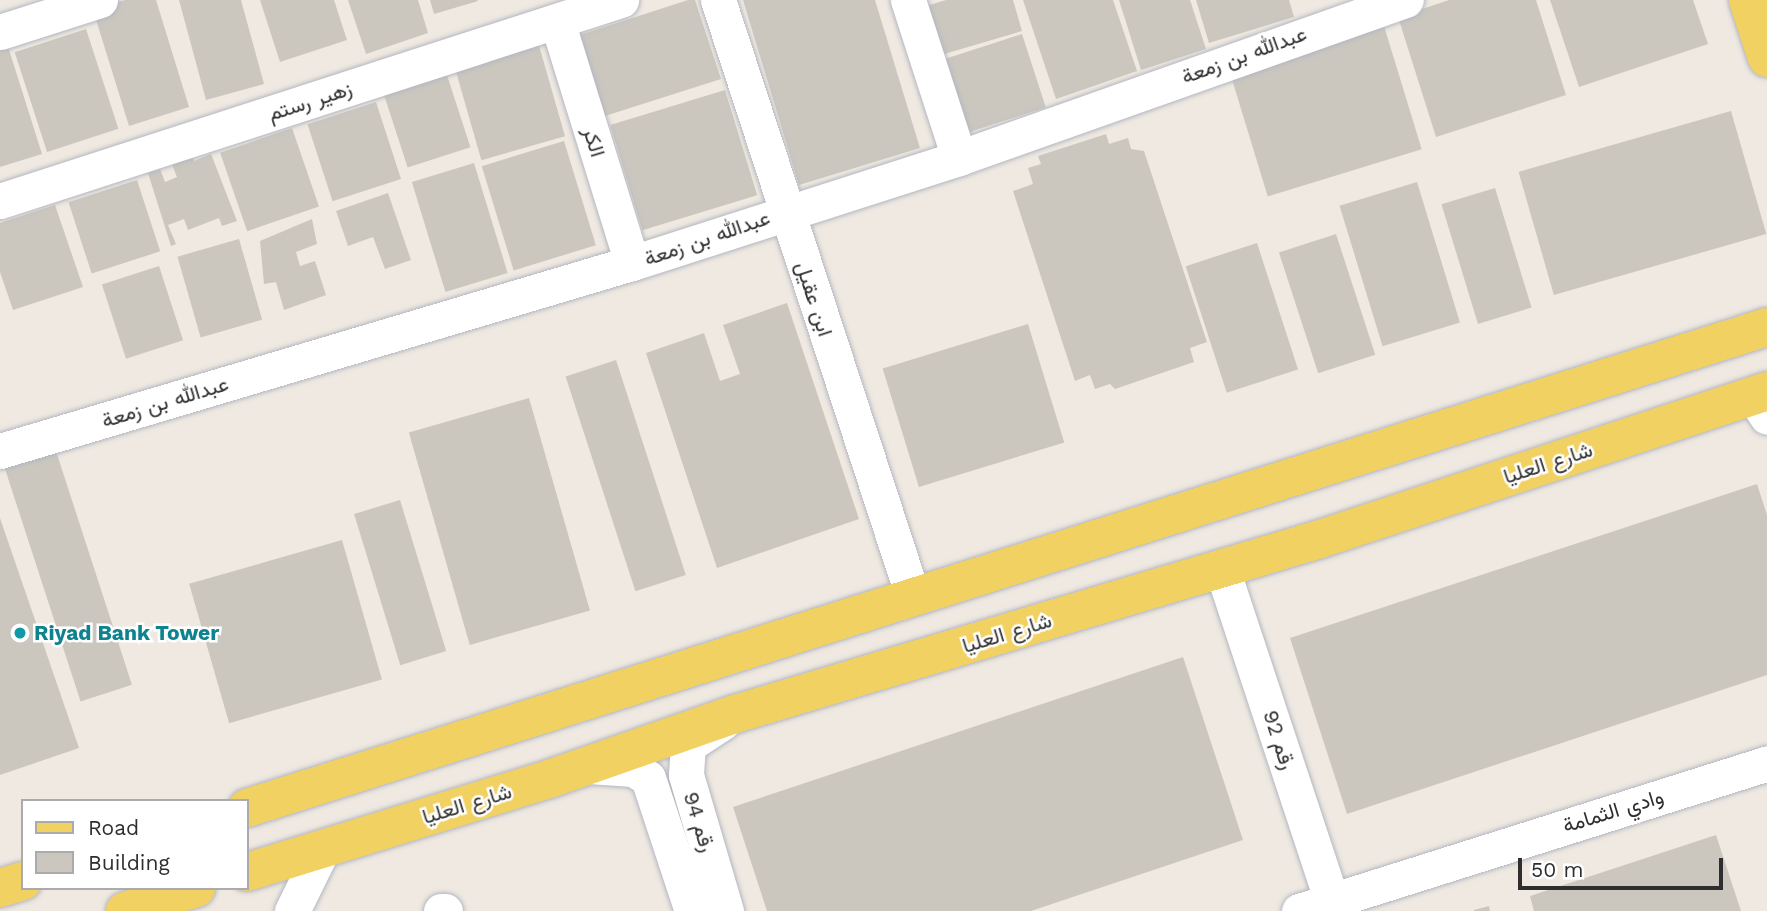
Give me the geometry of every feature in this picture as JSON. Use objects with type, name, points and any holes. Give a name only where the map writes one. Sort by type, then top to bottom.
[{"type":"main road","points":[[1748,0],[1767,58]]},
{"type":"main road","points":[[248,808],[1767,327]]},
{"type":"main road","name":"شارع العليا","points":[[248,872],[589,765],[735,714],[1222,569],[1762,401]]},
{"type":"main road","points":[[722,658],[693,684],[686,694],[687,707],[690,713],[711,717],[735,714]]},
{"type":"main road","points":[[0,888],[21,882]]},
{"type":"main road","points":[[125,911],[190,890]]},
{"type":"street","points":[[0,32],[100,0]]},
{"type":"street","name":"زهير رستم","points":[[0,201],[621,0]]},
{"type":"street","name":"ابن عقيل","points":[[718,0],[913,597]]},
{"type":"street","points":[[908,0],[959,158]]},
{"type":"street","name":"عبدالله بن زمعة","points":[[0,451],[632,263],[785,211],[959,158],[1320,13],[1406,0]]},
{"type":"street","name":"الكر","points":[[557,21],[632,263]]},
{"type":"street","name":"رقم 92","points":[[1222,569],[1334,905]]},
{"type":"street","name":"رقم 94","points":[[726,911],[686,775],[688,745],[735,714]]},
{"type":"street","name":"وادي الثمامة","points":[[1299,911],[1334,905],[1767,762]]},
{"type":"street","name":"رقم 94","points":[[589,765],[633,769],[648,778],[692,911]]},
{"type":"street","points":[[292,911],[323,848]]},
{"type":"building","points":[[125,0],[156,0],[189,107],[129,126],[93,10]]},
{"type":"building","points":[[179,0],[241,0],[264,84],[206,100]]},
{"type":"building","points":[[260,0],[334,0],[347,40],[280,62]]},
{"type":"building","points":[[348,0],[418,0],[428,33],[366,54]]},
{"type":"building","points":[[430,0],[477,0],[478,1],[434,14]]},
{"type":"building","points":[[695,0],[721,79],[605,116],[580,35]]},
{"type":"building","points":[[743,0],[875,0],[920,148],[799,185]]},
{"type":"building","points":[[946,0],[1013,0],[1022,31],[941,55],[926,6]]},
{"type":"building","points":[[1023,0],[1113,0],[1137,71],[1056,99]]},
{"type":"building","points":[[1119,0],[1190,0],[1206,49],[1141,70]]},
{"type":"building","points":[[1196,0],[1289,0],[1294,17],[1209,43]]},
{"type":"building","points":[[1449,0],[1536,0],[1566,95],[1436,137],[1398,17]]},
{"type":"building","points":[[1550,0],[1693,0],[1708,44],[1579,87]]},
{"type":"building","points":[[1384,26],[1422,149],[1268,196],[1230,73]]},
{"type":"building","points":[[86,29],[118,129],[47,152],[15,52]]},
{"type":"building","points":[[1022,34],[1046,107],[968,133],[944,59]]},
{"type":"building","points":[[5,37],[42,154],[0,167],[0,38]]},
{"type":"building","points":[[538,42],[565,136],[481,160],[454,66]]},
{"type":"building","points":[[446,72],[470,147],[408,168],[383,92]]},
{"type":"building","points":[[725,90],[757,195],[642,230],[610,125]]},
{"type":"building","points":[[376,102],[401,179],[333,201],[308,124]]},
{"type":"building","points":[[1731,111],[1766,234],[1554,295],[1519,172]]},
{"type":"building","points":[[292,128],[319,206],[247,231],[220,153]]},
{"type":"building","points":[[1106,134],[1109,144],[1128,138],[1131,149],[1144,151],[1207,342],[1190,348],[1194,362],[1115,389],[1110,384],[1095,389],[1090,375],[1075,381],[1013,191],[1033,184],[1028,168],[1041,164],[1038,156]]},
{"type":"building","points":[[564,141],[596,245],[514,270],[482,166]]},
{"type":"building","points":[[188,144],[194,161],[211,154],[237,221],[222,226],[219,218],[188,230],[184,219],[168,225],[176,244],[171,246],[148,173],[160,169],[165,182],[177,177],[167,153]]},
{"type":"building","points":[[474,163],[508,273],[445,292],[412,182]]},
{"type":"building","points":[[137,180],[160,251],[92,274],[69,202]]},
{"type":"building","points":[[1417,182],[1460,323],[1383,346],[1340,206]]},
{"type":"building","points":[[1495,188],[1532,308],[1478,324],[1441,204]]},
{"type":"building","points":[[388,193],[411,260],[385,269],[373,237],[348,246],[336,211]]},
{"type":"building","points":[[55,205],[83,287],[13,310],[0,272],[0,223]]},
{"type":"building","points":[[312,219],[317,244],[296,252],[300,266],[315,261],[326,295],[284,310],[276,282],[264,284],[260,241]]},
{"type":"building","points":[[1336,234],[1375,355],[1318,373],[1279,253]]},
{"type":"building","points":[[239,239],[262,320],[201,337],[177,257]]},
{"type":"building","points":[[1257,243],[1298,369],[1227,393],[1186,266]]},
{"type":"building","points":[[159,266],[183,340],[126,359],[102,285]]},
{"type":"building","points":[[787,303],[859,519],[717,568],[646,353],[704,333],[720,381],[740,374],[723,325]]},
{"type":"building","points":[[1028,324],[1064,443],[919,487],[883,368]]},
{"type":"building","points":[[616,360],[686,575],[635,591],[566,376]]},
{"type":"building","points":[[529,398],[590,610],[470,645],[409,432]]},
{"type":"building","points":[[55,448],[132,685],[81,701],[4,465]]},
{"type":"building","points":[[1757,484],[1767,515],[1767,675],[1347,814],[1290,638]]},
{"type":"building","points":[[400,500],[446,651],[400,665],[354,514]]},
{"type":"building","name":"Riyad Bank Tower","points":[[0,518],[79,748],[0,775]]},
{"type":"building","points":[[342,540],[382,679],[229,723],[189,584]]},
{"type":"building","points":[[1183,657],[1243,840],[1031,911],[767,911],[733,807]]},
{"type":"building","points":[[1716,835],[1741,911],[1534,911],[1530,896]]},
{"type":"building","points":[[1489,906],[1490,911],[1474,911],[1474,910]]},
{"type":"place","name":"Riyad Bank Tower","points":[[20,633]]}]
